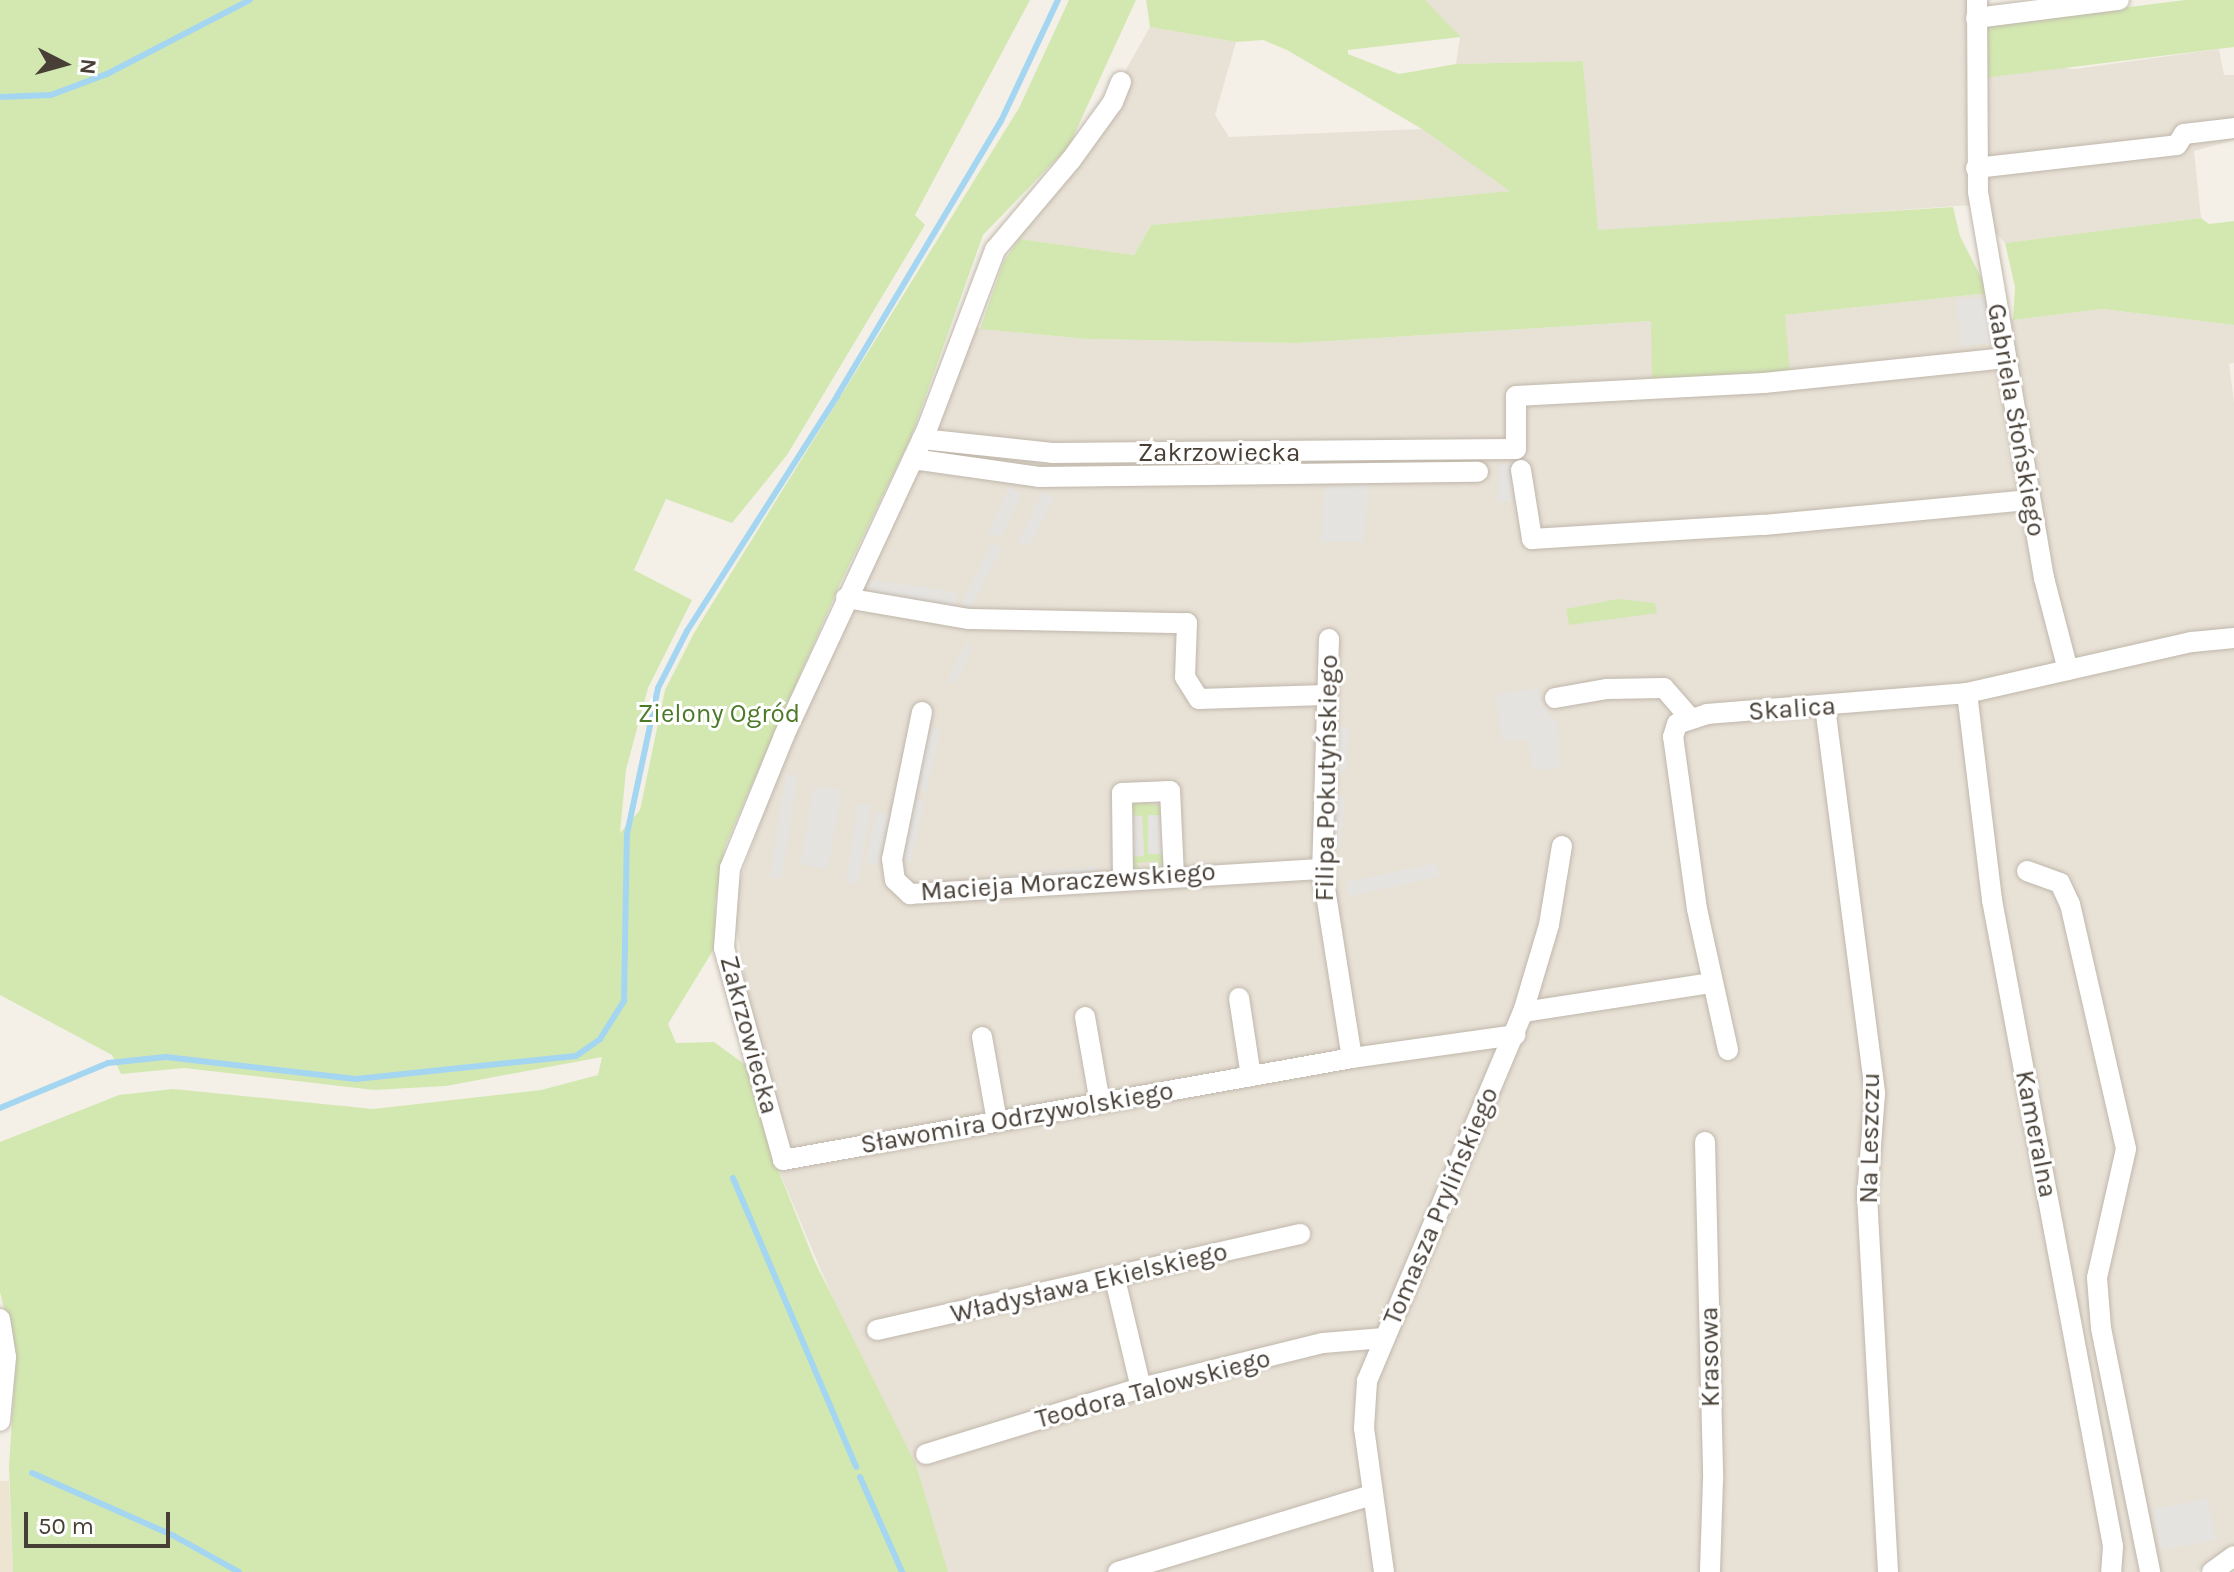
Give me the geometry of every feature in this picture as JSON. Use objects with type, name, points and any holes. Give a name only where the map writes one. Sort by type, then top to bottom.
[{"type":"street","points":[[1977,9],[2119,0]]},
{"type":"street","name":"Gabriela Słońskiego","points":[[1977,9],[1976,168],[2004,358],[2030,500],[2068,670]]},
{"type":"street","name":"Zakrzowiecka","points":[[783,1160],[724,948],[726,887],[784,736],[922,439],[995,250],[1071,160],[1121,82]]},
{"type":"street","points":[[1976,168],[2177,145],[2184,134],[2234,128]]},
{"type":"street","name":"Zakrzowiecka","points":[[922,439],[1052,453],[1516,449],[1516,396],[1764,383],[2004,358]]},
{"type":"street","name":"Zakrzowiecka","points":[[913,459],[1039,477],[1478,472]]},
{"type":"street","points":[[1521,470],[1532,539],[1764,525],[2030,500]]},
{"type":"street","points":[[846,598],[969,619],[1187,623],[1185,677],[1199,699],[1325,695]]},
{"type":"street","name":"Skalica","points":[[1688,716],[1967,693],[2234,638]]},
{"type":"street","name":"Filipa Pokutyńskiego","points":[[1329,639],[1322,869],[1352,1058]]},
{"type":"street","points":[[1555,698],[1607,689],[1664,688],[1688,716],[1677,724],[1673,737],[1710,983],[1728,1050]]},
{"type":"street","name":"Kameralna","points":[[1967,693],[1992,900],[2113,1546],[2111,1572]]},
{"type":"street","name":"Na Leszczu","points":[[1825,707],[1875,1094],[1867,1196],[1888,1572]]},
{"type":"street","name":"Macieja Moraczewskiego","points":[[922,712],[892,859],[895,880],[904,890],[929,896],[1123,878],[1322,869]]},
{"type":"street","points":[[1123,878],[1122,793],[1170,791],[1174,875]]},
{"type":"street","name":"Tomasza Prylińskiego","points":[[1384,1572],[1364,1428],[1367,1381],[1515,1035],[1549,925],[1562,846]]},
{"type":"street","points":[[2027,871],[2060,883],[2070,904],[2126,1149],[2097,1278],[2101,1328],[2150,1572]]},
{"type":"street","points":[[1523,1012],[1710,983]]},
{"type":"street","points":[[1239,998],[1251,1076]]},
{"type":"street","points":[[1085,1017],[1100,1103]]},
{"type":"street","name":"Sławomira Odrzywolskiego","points":[[783,1160],[1352,1058],[1515,1035]]},
{"type":"street","points":[[982,1037],[997,1121]]},
{"type":"street","name":"Krasowa","points":[[1705,1142],[1713,1480],[1710,1572]]},
{"type":"street","name":"Władysława Ekielskiego","points":[[877,1330],[1115,1279],[1300,1234]]},
{"type":"street","points":[[1115,1279],[1141,1388]]},
{"type":"street","points":[[0,1319],[6,1357],[0,1421]]},
{"type":"street","name":"Teodora Talowskiego","points":[[926,1454],[1141,1388],[1323,1343],[1384,1338]]},
{"type":"street","points":[[1118,1572],[1372,1495]]},
{"type":"street","points":[[2212,1572],[2234,1556]]},
{"type":"shaded area","points":[[1425,0],[1987,0],[1983,60],[2075,69],[2219,49],[2224,75],[2234,75],[2234,140],[2194,151],[2201,218],[2005,243],[1971,205],[1597,231],[1583,61],[1456,64],[1460,37]]},
{"type":"shaded area","points":[[1150,27],[1236,42],[1215,115],[1229,137],[1422,129],[1511,191],[1151,225],[1134,255],[1009,238],[1071,167]]},
{"type":"shaded area","points":[[1989,293],[2013,320],[2102,309],[2234,325],[2234,363],[2229,364],[2234,402],[2234,1547],[2196,1572],[948,1572],[774,1159],[732,902],[776,779],[973,328],[1087,339],[1297,343],[1652,321],[1652,380],[1785,315]]},
{"type":"shaded area","points":[[1986,297],[1991,343],[1961,346],[1956,300]]},
{"type":"shaded area","points":[[1498,464],[1512,464],[1512,502],[1498,502]]},
{"type":"shaded area","points":[[1369,485],[1363,542],[1321,542],[1325,487]]},
{"type":"shaded area","points":[[1009,487],[1022,493],[1001,538],[988,532]]},
{"type":"shaded area","points":[[1043,491],[1055,497],[1029,547],[1018,541]]},
{"type":"shaded area","points":[[992,543],[1002,548],[971,609],[961,604]]},
{"type":"shaded area","points":[[870,580],[957,592],[955,607],[868,595]]},
{"type":"shaded area","points":[[968,639],[971,650],[957,681],[945,685]]},
{"type":"shaded area","points":[[1539,688],[1540,702],[1558,725],[1559,769],[1533,769],[1528,739],[1502,742],[1496,695]]},
{"type":"shaded area","points":[[1335,726],[1349,727],[1346,773],[1332,772]]},
{"type":"shaded area","points":[[928,727],[941,730],[926,792],[914,789]]},
{"type":"shaded area","points":[[786,774],[798,776],[782,879],[770,877]]},
{"type":"shaded area","points":[[814,786],[842,791],[828,869],[800,864]]},
{"type":"shaded area","points":[[1333,796],[1345,797],[1341,848],[1329,847]]},
{"type":"shaded area","points":[[912,798],[925,801],[910,862],[898,859]]},
{"type":"shaded area","points":[[858,803],[871,805],[858,884],[845,882]]},
{"type":"shaded area","points":[[876,812],[890,815],[879,865],[865,862]]},
{"type":"shaded area","points":[[1148,815],[1162,815],[1162,854],[1148,854]]},
{"type":"shaded area","points":[[1142,816],[1144,856],[1130,857],[1128,817]]},
{"type":"shaded area","points":[[1437,863],[1440,877],[1349,896],[1346,882]]},
{"type":"shaded area","points":[[1096,866],[1097,875],[995,886],[995,877]]},
{"type":"shaded area","points":[[0,1481],[9,1481],[13,1572],[0,1572]]},
{"type":"shaded area","points":[[2208,1499],[2215,1540],[2160,1550],[2153,1509]]},
{"type":"green space","name":"Zielony Ogród","points":[[0,0],[1030,0],[915,215],[925,225],[787,455],[732,523],[666,499],[634,570],[692,600],[648,688],[626,770],[620,833],[640,810],[665,690],[694,633],[1019,108],[1069,0],[1136,0],[1069,146],[983,235],[911,437],[839,586],[725,846],[715,904],[717,944],[668,1024],[676,1043],[714,1042],[747,1066],[774,1159],[814,1260],[916,1465],[948,1572],[13,1572],[9,1466],[16,1358],[0,1292],[0,1142],[119,1095],[173,1089],[373,1109],[541,1090],[598,1075],[602,1057],[446,1086],[374,1090],[184,1068],[121,1074],[112,1055],[0,995]]},
{"type":"green space","points":[[1146,0],[1425,0],[1461,37],[1348,50],[1348,54],[1399,74],[1456,64],[1583,61],[1598,230],[1953,207],[1960,236],[1989,293],[1785,315],[1790,372],[1652,381],[1651,321],[1297,343],[1087,339],[980,329],[1004,261],[1019,239],[1134,255],[1151,225],[1510,191],[1422,129],[1287,50],[1263,40],[1236,42],[1150,27]]},
{"type":"green space","points":[[2185,0],[2234,0],[2234,47],[1983,78],[1986,25]]},
{"type":"green space","points":[[2201,218],[2209,224],[2234,221],[2234,325],[2102,309],[2013,320],[2015,287],[2005,243]]},
{"type":"green space","points":[[1617,599],[1655,603],[1657,613],[1569,625],[1566,609]]},
{"type":"green space","points":[[1132,801],[1161,806],[1162,815],[1149,815],[1163,854],[1161,868],[1157,861],[1137,863],[1140,870],[1131,867],[1130,856],[1144,855],[1142,817],[1130,813]]},
{"type":"waterway","points":[[0,97],[51,95],[107,74],[250,0]]},
{"type":"waterway","points":[[0,1108],[108,1063],[166,1057],[356,1079],[576,1056],[600,1039],[624,1001],[627,834],[658,688],[687,631],[837,396],[1001,121],[1058,0]]},
{"type":"waterway","points":[[733,1178],[856,1467]]},
{"type":"waterway","points":[[32,1473],[174,1536],[239,1572]]},
{"type":"waterway","points":[[860,1477],[902,1572]]}]
